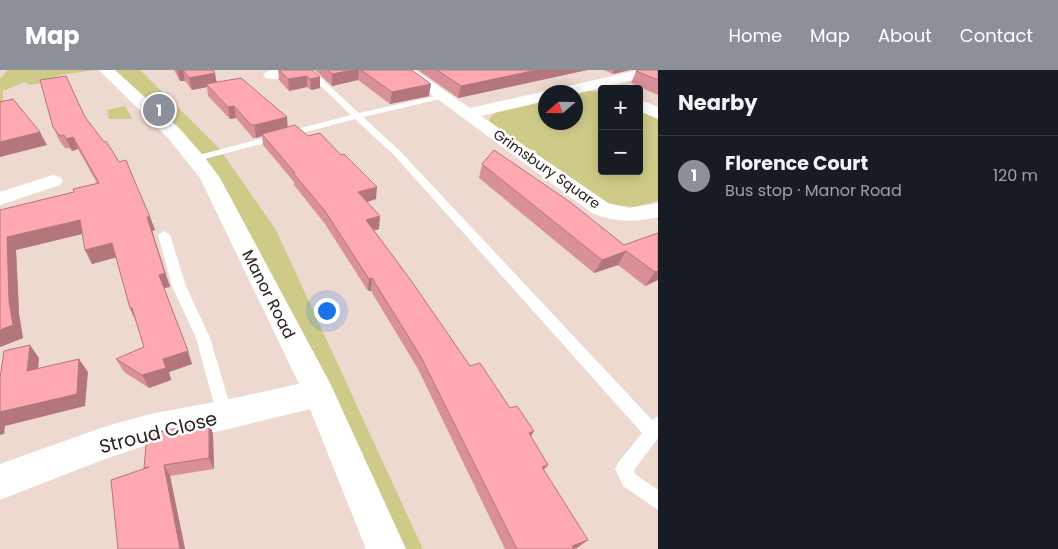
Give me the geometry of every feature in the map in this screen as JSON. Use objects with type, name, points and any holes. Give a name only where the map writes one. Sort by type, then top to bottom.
[{"type":"street","name":"Manor Road","points":[[106,70],[198,158],[219,194],[319,393],[386,549]]},
{"type":"street","points":[[271,75],[298,70]]},
{"type":"street","name":"Grimsbury Square","points":[[405,70],[600,208],[610,213],[635,216],[658,210]]},
{"type":"street","points":[[606,85],[658,70]]},
{"type":"street","points":[[583,89],[598,87]]},
{"type":"street","name":"Grimsbury Square","points":[[468,114],[538,98]]},
{"type":"street","points":[[643,106],[658,114]]},
{"type":"street","points":[[0,199],[53,181]]},
{"type":"street","name":"Stroud Close","points":[[0,482],[104,443],[166,426],[225,415],[319,393]]},
{"type":"lane","points":[[308,70],[359,115],[397,153],[655,428],[624,469],[629,480],[658,501]]},
{"type":"lane","points":[[198,158],[359,115],[442,96]]},
{"type":"lane","points":[[164,235],[179,286],[203,338],[225,415]]},
{"type":"shaded area","points":[[8,70],[95,70],[60,75],[38,84],[29,85],[25,82],[3,91],[3,115],[0,115],[0,78]]},
{"type":"shaded area","points":[[112,70],[140,70],[219,148],[276,230],[423,549],[395,549],[199,154]]},
{"type":"shaded area","points":[[583,92],[598,92],[598,175],[643,175],[643,110],[658,118],[658,201],[634,207],[608,204],[491,125],[489,119],[498,111],[538,102],[538,130],[583,130]]},
{"type":"shaded area","points":[[125,106],[132,119],[109,119],[107,110]]},
{"type":"building","points":[[183,70],[213,70],[215,73],[189,78]]},
{"type":"building","points":[[279,70],[312,70],[320,77],[310,79],[307,76],[288,79]]},
{"type":"building","points":[[327,70],[353,70],[332,74]]},
{"type":"building","points":[[361,70],[412,70],[431,84],[392,92]]},
{"type":"building","points":[[437,70],[537,70],[461,86]]},
{"type":"building","points":[[658,70],[658,80],[636,71]]},
{"type":"building","points":[[66,76],[85,117],[104,142],[106,141],[119,162],[126,160],[150,217],[147,217],[165,273],[159,275],[188,351],[163,359],[166,368],[142,375],[116,359],[144,347],[132,308],[130,308],[112,243],[85,250],[80,220],[7,237],[9,301],[13,325],[0,330],[0,210],[74,192],[73,189],[99,183],[73,137],[66,139],[64,135],[60,136],[53,127],[40,80]]},
{"type":"building","points":[[241,78],[287,117],[251,125],[234,106],[228,107],[206,84]]},
{"type":"building","points":[[13,99],[40,132],[0,142],[0,102]]},
{"type":"building","points":[[295,125],[308,136],[320,133],[341,155],[344,154],[377,187],[358,192],[380,216],[366,220],[410,279],[470,366],[480,363],[510,408],[517,406],[534,431],[529,433],[548,465],[542,467],[588,540],[572,546],[574,549],[517,549],[421,357],[372,278],[369,279],[325,211],[262,134]]},
{"type":"building","points":[[494,150],[570,202],[624,245],[658,233],[658,271],[655,272],[626,251],[602,260],[482,164]]},
{"type":"building","points":[[30,345],[27,371],[79,359],[77,394],[0,412],[0,378],[4,351]]},
{"type":"building","points":[[209,422],[209,458],[164,465],[180,549],[118,549],[111,480],[149,467],[144,468],[147,434]]},
{"type":"place","name":"Florence Court","points":[[159,110]]}]
